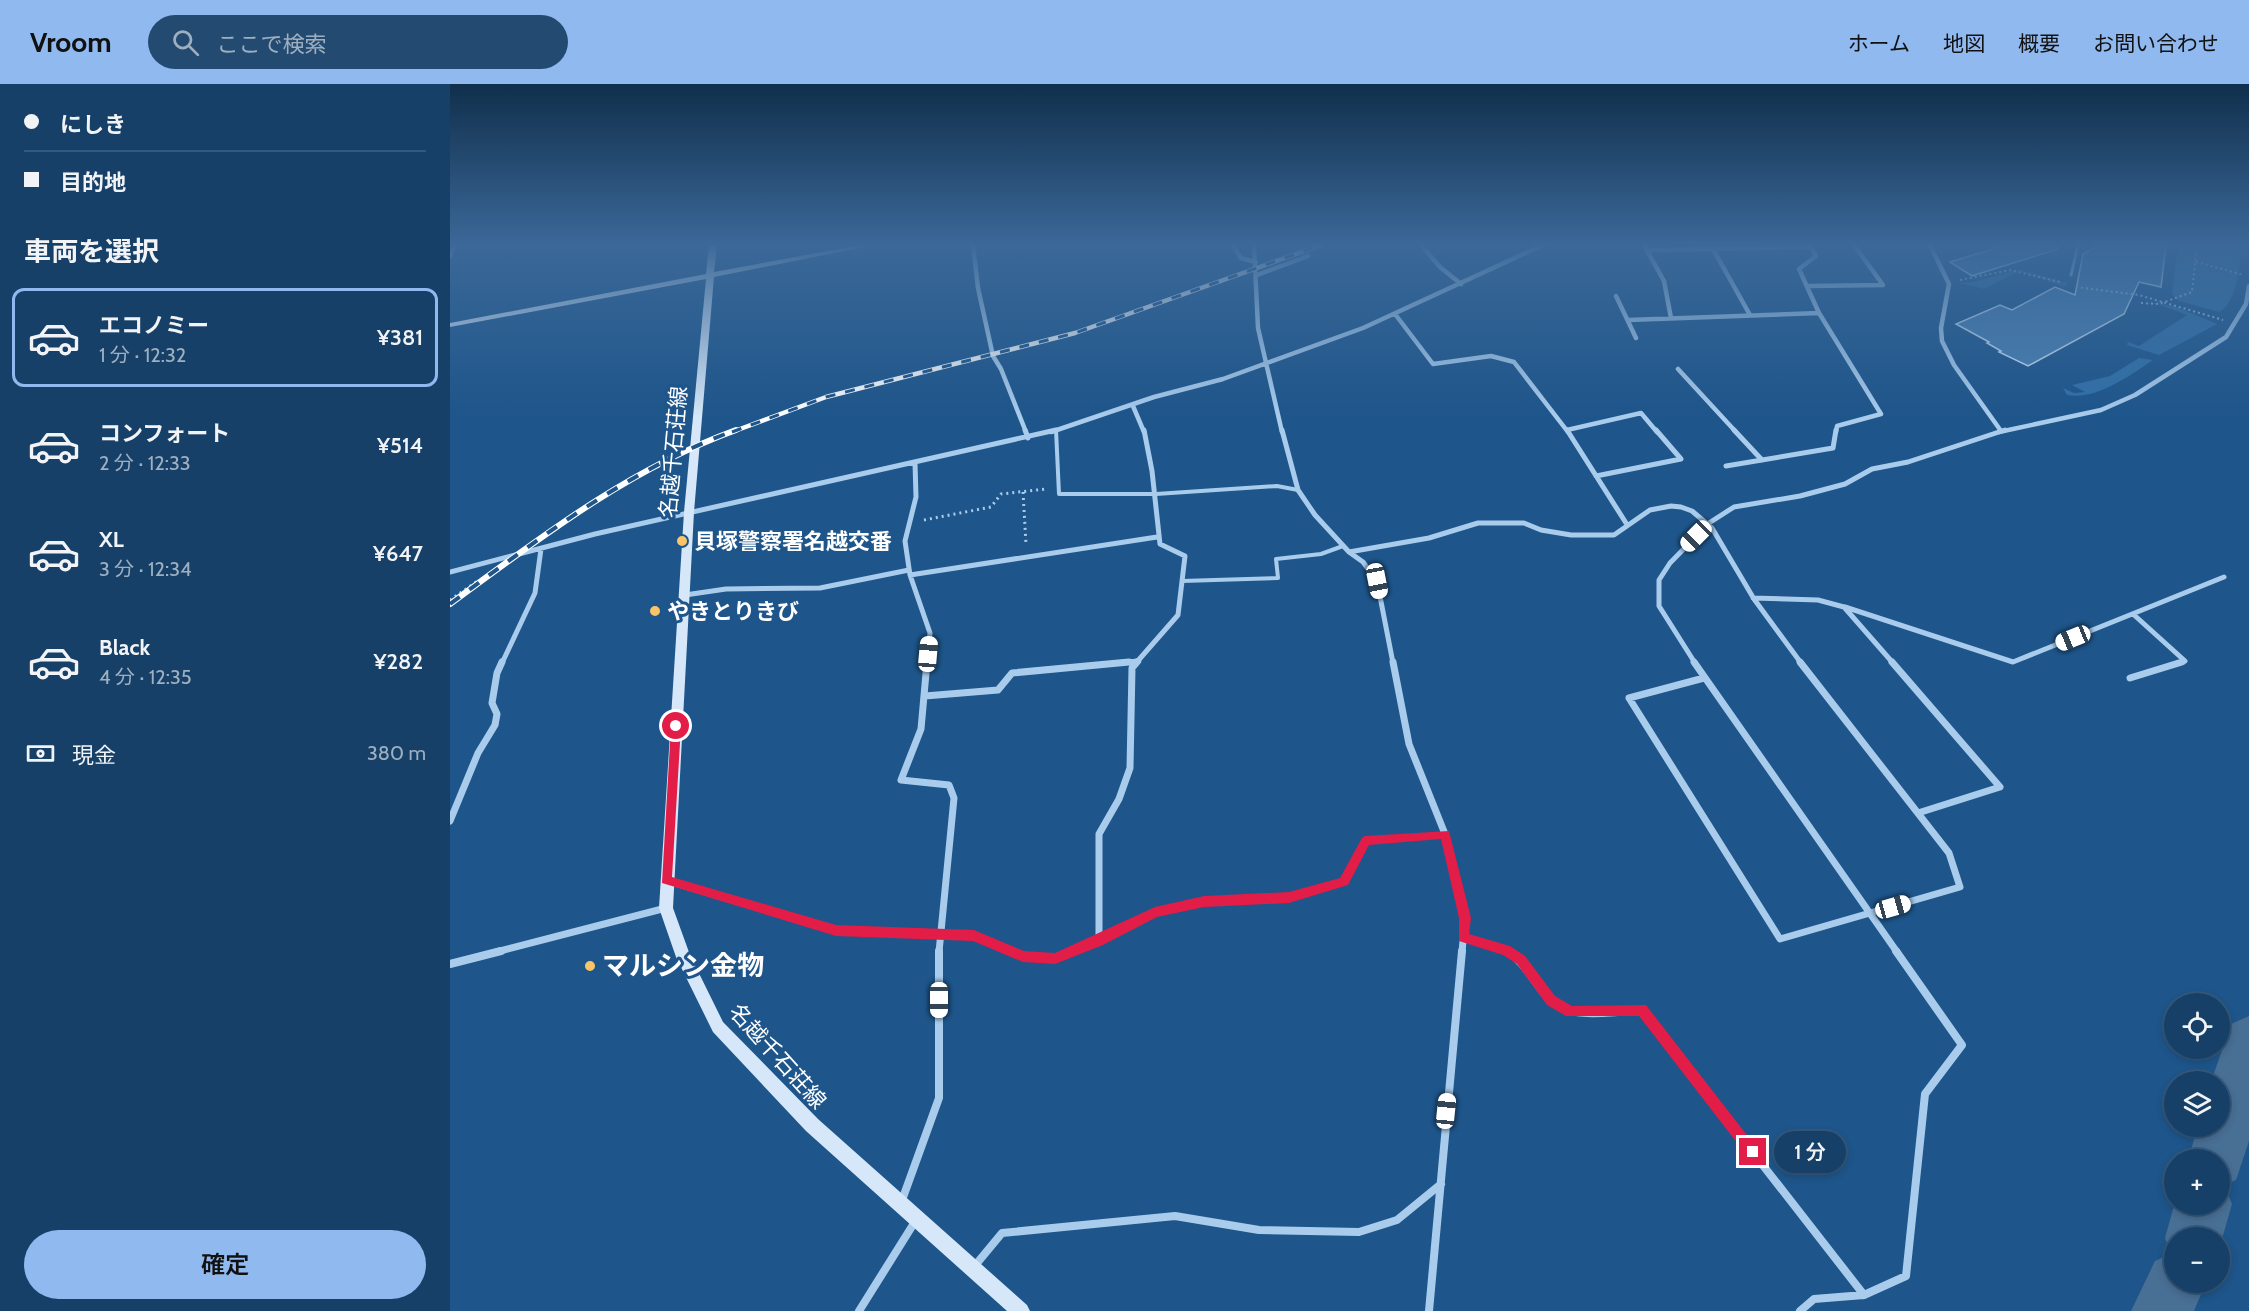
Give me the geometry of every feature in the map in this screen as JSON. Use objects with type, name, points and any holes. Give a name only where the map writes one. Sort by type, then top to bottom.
[{"type":"street","points":[[450,325],[570,302]]},
{"type":"street","name":"名越千石荘線","points":[[707,302],[689,512],[666,908],[683,957],[717,1027],[812,1125],[1021,1311]]},
{"type":"street","points":[[981,302],[993,356],[1001,369],[1028,438]]},
{"type":"street","points":[[1258,302],[1258,328],[1268,362],[1286,449],[1298,489],[1315,515],[1349,552],[1363,562],[1377,581],[1409,744],[1445,834],[1465,918],[1429,1311]]},
{"type":"street","points":[[450,572],[689,512],[1028,438],[1133,406],[1154,397],[1222,379],[1330,341],[1421,302]]},
{"type":"street","points":[[1619,302],[1636,338]]},
{"type":"street","points":[[1668,302],[1671,318]]},
{"type":"street","points":[[1743,302],[1750,315]]},
{"type":"street","points":[[1726,466],[1833,448],[1837,426],[1881,414],[1814,302]]},
{"type":"street","points":[[1946,302],[1941,328],[1942,341],[1954,365],[2001,431]]},
{"type":"street","points":[[1800,1311],[1814,1299],[1864,1295],[1906,1276],[1924,1094],[1962,1045],[1704,678],[1659,606],[1659,580],[1670,563],[1709,523],[1734,507],[1800,496],[1845,484],[1872,469],[1908,462],[2001,431],[2101,410],[2126,399],[2226,337],[2246,302]]},
{"type":"street","points":[[1628,320],[1819,313]]},
{"type":"street","points":[[1395,314],[1433,364],[1491,356],[1514,362],[1567,430],[1626,523]]},
{"type":"street","points":[[1678,369],[1762,460]]},
{"type":"street","points":[[1099,941],[1099,834],[1119,799],[1130,768],[1132,668],[1178,615],[1185,556],[1160,544],[1157,537],[1156,494],[1142,421],[1133,406]]},
{"type":"street","points":[[1567,430],[1641,413],[1681,459],[1596,476]]},
{"type":"street","points":[[900,1205],[939,1098],[939,933],[954,798],[948,785],[901,780],[921,729],[930,633],[910,572],[905,541],[916,497],[915,463]]},
{"type":"street","points":[[1349,552],[1429,538],[1478,523],[1524,523],[1541,530],[1571,535],[1614,535],[1626,523],[1651,509],[1679,506],[1709,523],[1753,598],[1949,853],[1960,887],[1780,939],[1629,698],[1704,678]]},
{"type":"street","points":[[685,595],[726,590],[820,588],[910,572],[1157,537]]},
{"type":"street","points":[[450,821],[478,753],[495,725],[497,714],[492,703],[497,674],[535,593],[541,549]]},
{"type":"street","points":[[1753,598],[1818,600],[2013,662],[2224,577]]},
{"type":"street","points":[[1844,607],[2000,787],[1918,813]]},
{"type":"street","points":[[2130,678],[2185,661],[2133,614]]},
{"type":"street","points":[[925,696],[999,690],[1012,673],[1139,661]]},
{"type":"street","points":[[666,880],[836,931],[939,933]]},
{"type":"street","points":[[450,964],[666,908]]},
{"type":"street","points":[[1463,937],[1506,950],[1521,960],[1551,1001],[1570,1012],[1642,1010],[1864,1295]]},
{"type":"street","points":[[972,1268],[1002,1233],[1175,1216],[1259,1230],[1359,1232],[1397,1220],[1440,1184]]},
{"type":"street","points":[[859,1311],[916,1219]]},
{"type":"lane","points":[[1056,430],[1059,494],[1156,494],[1277,486],[1298,489]]},
{"type":"lane","points":[[1182,581],[1278,578],[1276,559],[1321,554],[1343,546]]},
{"type":"lane","points":[[939,933],[974,935],[1023,957],[1055,959],[1099,941],[1155,913],[1204,902],[1289,897],[1344,882],[1365,841],[1445,834]]},
{"type":"path","points":[[2141,303],[2160,302]]},
{"type":"path","points":[[2167,302],[2235,325]]},
{"type":"path","points":[[909,523],[991,507],[1001,494],[1059,488]]},
{"type":"path","points":[[1023,492],[1027,557]]},
{"type":"path","points":[[450,600],[482,577],[485,563]]},
{"type":"shaded area","points":[[2184,302],[2228,302],[2219,312]]},
{"type":"shaded area","points":[[2156,303],[2177,307],[2217,324],[2159,355],[2127,345],[2128,342],[2139,346],[2187,315],[2158,304],[2144,304]]},
{"type":"shaded area","points":[[2139,358],[2153,360],[2101,390],[2078,396],[2067,395],[2063,388],[2074,393],[2085,392],[2072,385],[2110,376]]},
{"type":"building","points":[[2026,302],[2130,302],[2124,314],[2028,366],[1999,352],[2001,351],[1987,343],[1989,342],[1956,324],[2000,305],[2012,310]]},
{"type":"waterway","points":[[2219,1149],[2249,1042]]},
{"type":"waterway","points":[[2197,1227],[2200,1215]]},
{"type":"waterway","points":[[2162,1311],[2171,1293]]},
{"type":"railway","points":[[732,432],[826,397],[1075,333],[1161,302]]},
{"type":"railway","points":[[450,604],[587,506],[659,464],[736,430]]},
{"type":"place","name":"貝塚警察署名越交番","points":[[682,541]]},
{"type":"place","name":"やきとりきび","points":[[655,611]]},
{"type":"place","name":"マルシン金物","points":[[590,966]]},
{"type":"route","points":[[676,726],[666,880],[836,931],[974,935],[1023,957],[1055,959],[1071,954],[1155,913],[1204,902],[1289,897],[1344,882],[1365,841],[1445,834],[1465,918],[1463,937],[1506,950],[1521,960],[1551,1001],[1570,1012],[1642,1010],[1753,1152]]}]
